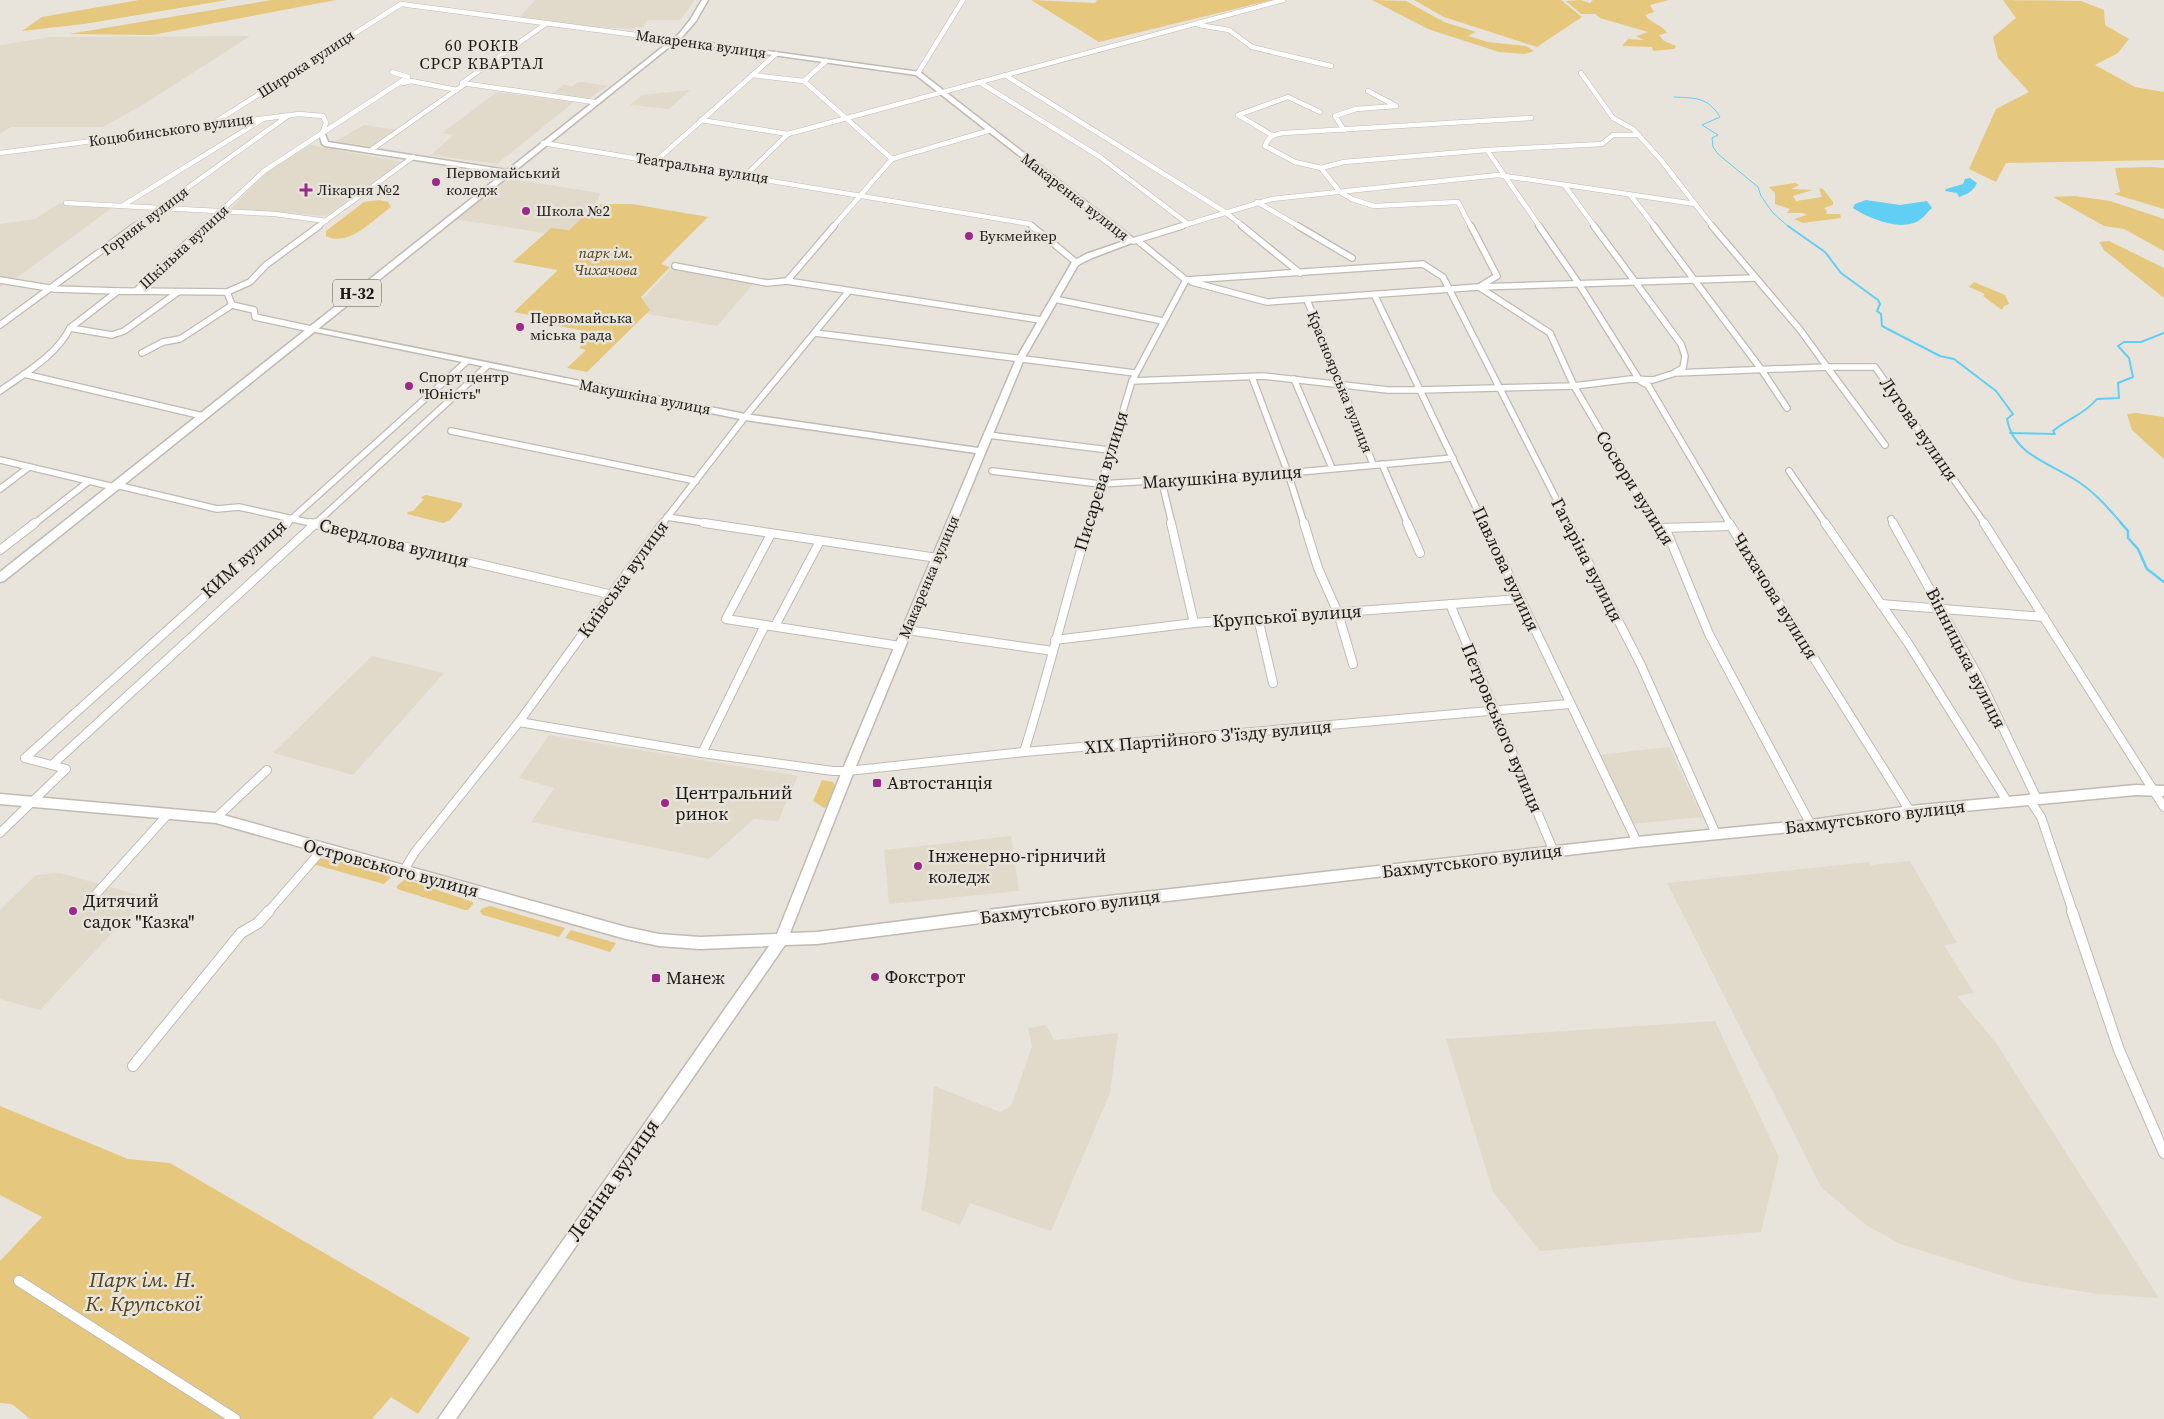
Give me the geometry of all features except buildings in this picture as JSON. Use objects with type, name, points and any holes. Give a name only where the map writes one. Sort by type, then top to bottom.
[{"type":"main road","name":"Н-32","points":[[0,578],[674,40],[693,21],[705,0]]},
{"type":"street","points":[[918,73],[963,0]]},
{"type":"street","points":[[701,120],[788,134],[1283,0]]},
{"type":"street","name":"Макаренка вулиця","points":[[401,4],[918,73],[1135,241]]},
{"type":"street","name":"Широка вулиця","points":[[212,124],[401,4]]},
{"type":"street","points":[[465,84],[462,83],[547,23]]},
{"type":"street","points":[[1197,24],[1229,30],[1252,47],[1331,66]]},
{"type":"street","points":[[656,160],[776,54]]},
{"type":"street","points":[[804,81],[826,61]]},
{"type":"street","points":[[392,72],[408,77],[400,84]]},
{"type":"street","points":[[1581,72],[1612,118],[1640,135],[1800,331],[1885,445]]},
{"type":"street","points":[[752,75],[804,81],[892,159]]},
{"type":"street","points":[[1005,75],[1225,212],[1300,273]]},
{"type":"street","points":[[400,84],[411,81],[457,90]]},
{"type":"street","points":[[979,82],[1093,153],[1188,224]]},
{"type":"street","name":"Шкільна вулиця","points":[[0,391],[24,374],[67,337],[70,328],[118,291],[136,291],[264,171],[400,84]]},
{"type":"street","points":[[371,150],[465,84],[594,102]]},
{"type":"street","points":[[1344,130],[1335,116],[1356,109],[1396,106],[1368,91]]},
{"type":"street","points":[[1320,112],[1288,97],[1238,116],[1272,135],[1531,118]]},
{"type":"street","name":"Коцюбинського вулиця","points":[[0,153],[289,115],[323,116],[326,123],[322,134]]},
{"type":"street","name":"Горняк вулиця","points":[[0,325],[55,289],[160,208],[257,141],[289,115]]},
{"type":"street","points":[[121,207],[264,118]]},
{"type":"street","points":[[787,281],[892,159],[991,130]]},
{"type":"street","points":[[1272,135],[1267,139],[1265,146],[1295,162],[1320,168],[1344,162],[1487,150],[1602,144],[1610,135],[1619,133],[1640,135]]},
{"type":"street","points":[[322,134],[325,144],[507,172]]},
{"type":"street","points":[[746,175],[788,134]]},
{"type":"street","name":"Театральна вулиця","points":[[543,143],[656,160],[1030,224],[1077,263]]},
{"type":"street","name":"Чихачова вулиця","points":[[1487,150],[1579,284],[1640,381],[1648,385],[1731,526],[1910,811]]},
{"type":"street","points":[[136,291],[227,292],[250,282],[266,264],[413,157]]},
{"type":"street","points":[[1320,168],[1340,192],[1352,199],[1374,206],[1458,202],[1497,276],[1479,287]]},
{"type":"street","points":[[1135,241],[1257,202],[1498,175],[1695,204]]},
{"type":"street","points":[[1132,381],[1252,377],[1294,379],[1388,390],[1418,390],[1574,386],[1631,379],[1640,381],[1667,377],[1683,368],[1685,356],[1681,344],[1565,186]]},
{"type":"street","points":[[1631,196],[1692,280],[1761,369],[1786,408]]},
{"type":"street","points":[[1257,202],[1352,258]]},
{"type":"street","points":[[66,203],[222,211],[326,221]]},
{"type":"street","name":"Макаренка вулиця","points":[[781,940],[848,771],[1020,359],[1041,320],[1077,263],[1135,241]]},
{"type":"street","points":[[1135,241],[1186,280],[1267,302],[1376,296],[1479,287],[1755,278]]},
{"type":"street","name":"Гагаріна вулиця","points":[[1186,280],[1423,264],[1443,277],[1641,666],[1716,834]]},
{"type":"street","points":[[675,266],[767,283],[787,281],[848,292],[1041,320]]},
{"type":"street","points":[[0,280],[55,289],[118,291]]},
{"type":"street","name":"Писарєва вулиця","points":[[1024,752],[1051,665],[1055,640],[1109,450],[1132,381],[1186,280]]},
{"type":"street","name":"Сосюри вулиця","points":[[1479,287],[1502,304],[1550,333],[1574,386],[1652,522],[1667,532],[1710,634],[1811,825]]},
{"type":"street","points":[[70,328],[112,335],[124,331],[178,292]]},
{"type":"street","points":[[227,292],[232,305]]},
{"type":"street","name":"Київська вулиця","points":[[404,870],[415,852],[519,722],[667,517],[745,417],[848,292]]},
{"type":"street","name":"Павлова вулиця","points":[[1376,296],[1418,390],[1453,458],[1569,704],[1637,842]]},
{"type":"street","points":[[1054,299],[1163,321]]},
{"type":"street","name":"Красноярська вулиця","points":[[1308,300],[1373,464]]},
{"type":"street","points":[[142,353],[163,342],[180,339],[232,305],[254,310],[255,317],[311,329]]},
{"type":"street","name":"Макушкіна вулиця","points":[[311,329],[466,362],[745,417],[981,451]]},
{"type":"street","points":[[815,333],[1135,373]]},
{"type":"street","name":"КИМ вулиця","points":[[466,362],[290,517],[25,758],[52,765],[487,366]]},
{"type":"street","points":[[1674,373],[1827,367]]},
{"type":"street","name":"Лугова вулиця","points":[[1827,367],[1875,367],[1974,506],[2044,617],[2159,791],[2164,807]]},
{"type":"street","points":[[24,374],[203,416]]},
{"type":"street","points":[[1252,377],[1288,473],[1318,568],[1338,613],[1353,664]]},
{"type":"street","points":[[1294,379],[1332,468]]},
{"type":"street","points":[[451,431],[696,481]]},
{"type":"street","points":[[988,435],[1109,450]]},
{"type":"street","name":"Макушкіна вулиця","points":[[992,471],[1100,484],[1162,482],[1288,473],[1453,458]]},
{"type":"street","name":"Свердлова вулиця","points":[[0,460],[89,482],[217,509],[240,507],[290,517],[376,540],[613,594]]},
{"type":"street","name":"Красноярська вулиця","points":[[1382,464],[1420,553]]},
{"type":"street","points":[[0,489],[29,467]]},
{"type":"street","points":[[1790,471],[1881,604],[2007,801]]},
{"type":"street","points":[[0,550],[89,482]]},
{"type":"street","points":[[1162,482],[1194,623]]},
{"type":"street","points":[[667,517],[937,558]]},
{"type":"street","name":"Вінницька вулиця","points":[[1891,519],[1978,678],[2041,817],[2119,1050],[2164,1153]]},
{"type":"street","points":[[1662,528],[1731,526]]},
{"type":"street","points":[[771,534],[726,619],[900,646]]},
{"type":"street","points":[[775,626],[820,541]]},
{"type":"street","name":"Крупської вулиця","points":[[1055,640],[1194,623],[1520,600]]},
{"type":"street","name":"Петровського вулиця","points":[[1450,604],[1554,852]]},
{"type":"street","points":[[1881,604],[2044,617]]},
{"type":"street","points":[[1258,618],[1273,682]]},
{"type":"street","points":[[702,753],[765,625]]},
{"type":"street","points":[[908,630],[1053,651]]},
{"type":"street","name":"XIX Партійного З'їзду вулиця","points":[[519,722],[702,753],[833,771],[848,771],[1024,752],[1496,712],[1569,704]]},
{"type":"street","points":[[0,833],[66,769],[52,765]]},
{"type":"street","points":[[216,818],[267,770]]},
{"type":"street","name":"Бахмутського вулиця","points":[[781,940],[1637,842],[1811,825],[1910,811],[2007,801],[2159,791]]},
{"type":"street","name":"Островського вулиця","points":[[0,799],[216,818],[322,850],[404,870],[626,933],[650,938],[700,943],[781,940]]},
{"type":"street","points":[[96,894],[168,813]]},
{"type":"street","points":[[133,1066],[241,934],[258,923],[322,850]]},
{"type":"street","name":"Леніна вулиця","points":[[446,1419],[781,940]]},
{"type":"street","points":[[19,1281],[235,1419]]},
{"type":"shaded area","points":[[535,0],[695,0],[680,20],[648,20],[641,29],[586,27],[519,18]]},
{"type":"shaded area","points":[[250,36],[146,103],[103,127],[11,127],[0,134],[0,45],[51,37]]},
{"type":"shaded area","points":[[578,82],[608,86],[587,100],[565,98],[567,95],[554,93],[563,85],[573,86]]},
{"type":"shaded area","points":[[690,90],[669,109],[630,105],[642,95]]},
{"type":"shaded area","points":[[497,92],[574,102],[497,164],[431,155],[453,135],[442,133]]},
{"type":"shaded area","name":"Лікарня №2","points":[[364,125],[397,130],[373,147],[336,141]]},
{"type":"shaded area","name":"Лікарня №2","points":[[310,145],[402,162],[326,216],[230,209],[268,171]]},
{"type":"shaded area","name":"Школа №2","points":[[505,178],[600,193],[597,204],[569,230],[551,228],[545,233],[454,219]]},
{"type":"shaded area","points":[[60,203],[113,207],[18,277],[0,287],[0,224],[35,219]]},
{"type":"shaded area","points":[[671,269],[754,283],[717,326],[631,311]]},
{"type":"shaded area","points":[[372,656],[444,673],[353,775],[273,753]]},
{"type":"shaded area","name":"Центральний ринок","points":[[549,735],[798,776],[778,821],[754,819],[709,859],[531,822],[554,788],[519,778]]},
{"type":"shaded area","points":[[1669,747],[1702,817],[1632,824],[1598,755]]},
{"type":"shaded area","points":[[1011,836],[1019,891],[889,904],[884,850]]},
{"type":"shaded area","points":[[1910,861],[1957,943],[1944,945],[1974,993],[1957,996],[1996,1043],[2159,1298],[2098,1294],[2023,1282],[1900,1244],[1866,1225],[1821,1187],[1667,883],[1868,862],[1871,865]]},
{"type":"shaded area","points":[[60,873],[146,897],[40,1010],[0,999],[0,910],[36,875]]},
{"type":"shaded area","points":[[1715,1021],[1779,1157],[1761,1232],[1540,1251],[1493,1192],[1446,1039]]},
{"type":"shaded area","points":[[1046,1025],[1054,1040],[1118,1033],[1110,1093],[1051,1231],[970,1203],[960,1225],[921,1210],[927,1173],[934,1086],[1000,1112],[1011,1106],[1032,1047],[1028,1028]]},
{"type":"green space","points":[[139,0],[227,0],[84,24],[22,31],[42,17]]},
{"type":"green space","points":[[272,0],[336,0],[152,35],[69,34]]},
{"type":"green space","points":[[1031,0],[1095,3],[1097,0],[1272,0],[1099,42]]},
{"type":"green space","points":[[1372,0],[1406,1],[1444,22],[1476,32],[1468,36],[1488,42],[1526,46],[1534,51],[1525,54],[1499,52],[1428,29]]},
{"type":"green space","points":[[1414,0],[1561,0],[1582,17],[1537,47],[1444,17]]},
{"type":"green space","points":[[1581,0],[1590,3],[1593,0],[1669,0],[1650,5],[1654,12],[1645,15],[1665,30],[1667,33],[1659,35],[1664,41],[1676,46],[1674,49],[1653,51],[1652,47],[1622,46],[1628,39],[1644,40],[1636,36],[1648,32],[1600,18],[1595,14],[1581,14],[1566,1]]},
{"type":"green space","points":[[2003,0],[2081,1],[2104,10],[2105,25],[2129,39],[2118,53],[2095,65],[2135,87],[2164,92],[2164,160],[2006,163],[1996,182],[1969,169],[1996,109],[2029,92],[1998,58],[1993,37],[2016,18]]},
{"type":"green space","points":[[2115,168],[2164,168],[2164,209],[2114,194],[2120,192]]},
{"type":"green space","points":[[1795,183],[1799,185],[1791,189],[1813,190],[1793,196],[1796,201],[1822,197],[1819,188],[1823,189],[1833,202],[1833,205],[1824,208],[1827,211],[1826,214],[1840,214],[1841,218],[1803,223],[1794,219],[1807,215],[1803,213],[1787,213],[1790,209],[1775,204],[1775,193],[1769,187]]},
{"type":"green space","points":[[2075,196],[2110,201],[2164,219],[2164,251],[2124,229],[2104,226],[2053,197]]},
{"type":"green space","points":[[379,200],[388,202],[391,207],[369,225],[343,238],[334,239],[326,236],[326,231],[364,202]]},
{"type":"green space","name":"парк ім. Чихачова","points":[[597,204],[632,204],[708,217],[661,264],[670,267],[641,297],[650,310],[587,372],[567,368],[586,350],[579,348],[595,333],[544,323],[548,319],[514,312],[558,270],[513,262],[551,228],[569,230]]},
{"type":"green space","points":[[2109,241],[2164,268],[2164,298],[2104,250],[2099,242]]},
{"type":"green space","points":[[1974,282],[2005,295],[2009,304],[2004,306],[2002,310],[1983,296],[1985,294],[1969,287]]},
{"type":"green space","points":[[2136,413],[2164,417],[2164,459],[2132,430],[2127,414]]},
{"type":"green space","points":[[426,495],[462,503],[462,506],[450,520],[443,523],[407,514],[413,511],[424,499],[421,498]]},
{"type":"green space","points":[[822,780],[833,782],[836,787],[829,807],[824,808],[813,801]]},
{"type":"green space","points":[[326,857],[392,876],[384,884],[316,865],[316,861]]},
{"type":"green space","points":[[405,879],[473,902],[473,904],[468,910],[465,910],[397,889],[397,886]]},
{"type":"green space","points":[[490,906],[565,928],[559,937],[483,915],[480,912],[481,909]]},
{"type":"green space","points":[[571,930],[616,943],[610,952],[565,938]]},
{"type":"green space","name":"Парк ім. Н. К. Крупської","points":[[0,1106],[128,1159],[170,1163],[470,1338],[418,1414],[391,1397],[372,1419],[30,1419],[12,1404],[0,1403],[0,1261],[42,1217],[0,1195]]},
{"type":"water","points":[[1970,178],[1977,183],[1974,189],[1967,194],[1959,197],[1957,193],[1945,191],[1946,189],[1963,184],[1965,179]]},
{"type":"water","points":[[1866,200],[1900,205],[1927,201],[1932,208],[1914,223],[1896,225],[1877,220],[1853,208],[1855,204]]},
{"type":"waterway","points":[[1674,97],[1700,100],[1706,102],[1715,110],[1720,117],[1702,125],[1718,135],[1712,138],[1713,147],[1718,154],[1758,187],[1761,196],[1773,213],[1789,227]]},
{"type":"waterway","points":[[1788,226],[1825,252],[1841,273],[1878,300],[1880,304],[1877,311],[1881,314],[1882,326],[1940,356],[1954,359],[1996,391],[2013,414],[2007,419],[2012,433]]},
{"type":"waterway","points":[[2012,433],[2055,434],[2053,431],[2087,409],[2097,399],[2119,398],[2118,383],[2133,377],[2129,358],[2118,346],[2124,342],[2141,342],[2164,333]]},
{"type":"waterway","points":[[2012,433],[2018,443],[2027,451],[2088,489],[2104,503],[2122,524]]},
{"type":"waterway","points":[[2121,523],[2128,531],[2128,538],[2138,549],[2147,569],[2164,582]]},
{"type":"place","name":"Первомайський коледж","points":[[436,182]]},
{"type":"place","name":"Лікарня №2","points":[[306,190]]},
{"type":"place","name":"Школа №2","points":[[526,211]]},
{"type":"place","name":"Букмейкер","points":[[969,236]]},
{"type":"place","name":"Первомайська міська рада","points":[[520,327]]},
{"type":"place","name":"Спорт центр \"Юність\"","points":[[409,386]]},
{"type":"place","name":"Автостанція","points":[[877,783]]},
{"type":"place","name":"Центральний ринок","points":[[665,803]]},
{"type":"place","name":"Інженерно-гірничий коледж","points":[[918,866]]},
{"type":"place","name":"Дитячий садок \"Казка\"","points":[[73,911]]},
{"type":"place","name":"Фокстрот","points":[[875,977]]},
{"type":"place","name":"Манеж","points":[[656,978]]},
{"type":"district","name":"60 РОКІВ СРСР КВАРТАЛ","points":[[482,54]]}]
